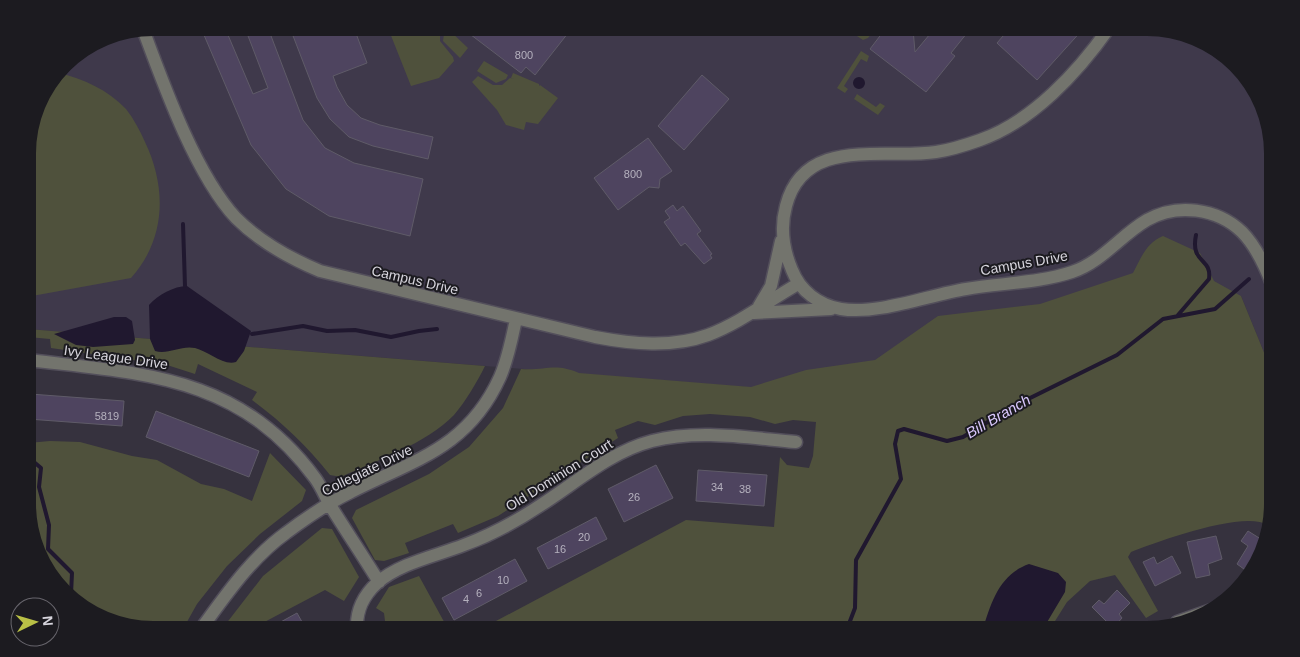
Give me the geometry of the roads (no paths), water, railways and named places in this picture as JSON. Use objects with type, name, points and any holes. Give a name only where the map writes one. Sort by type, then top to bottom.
[{"type":"street","points":[[755,311],[772,280],[788,199],[802,177],[816,166],[847,154],[935,152],[982,140],[1008,126],[1041,102],[1088,54],[1103,36]]},
{"type":"street","name":"Campus Drive","points":[[147,37],[201,166],[217,194],[232,212],[259,238],[286,256],[320,271],[626,343],[653,344],[707,335],[755,311],[798,284],[816,299],[841,309],[861,311],[938,294],[1072,272],[1097,258],[1145,221],[1175,210],[1203,212],[1236,227],[1250,241],[1264,267]]},
{"type":"street","points":[[782,231],[785,249],[798,284]]},
{"type":"street","points":[[755,311],[841,309]]},
{"type":"street","name":"Collegiate Drive","points":[[207,621],[228,591],[254,561],[285,534],[330,504],[430,456],[458,434],[474,418],[500,377],[516,318]]},
{"type":"street","name":"Ivy League Drive","points":[[36,361],[155,375],[210,393],[255,420],[278,438],[316,480],[330,504]]},
{"type":"street","name":"Old Dominion Court","points":[[358,621],[360,604],[368,592],[394,572],[501,529],[542,505],[587,473],[631,448],[653,440],[683,436],[718,435],[796,442]]},
{"type":"street","points":[[330,504],[379,582]]},
{"type":"waterway","points":[[183,224],[185,286]]},
{"type":"waterway","points":[[1178,315],[1209,279],[1207,267],[1196,251],[1196,235]]},
{"type":"waterway","name":"Bill Branch","points":[[850,620],[855,608],[856,560],[901,479],[895,444],[898,431],[904,429],[947,441],[963,437],[1014,406],[1117,355],[1163,319],[1215,309],[1249,279]]},
{"type":"waterway","points":[[252,334],[303,326],[327,331],[355,330],[391,337],[437,329]]},
{"type":"waterway","points":[[36,464],[41,468],[39,487],[49,525],[48,549],[72,573],[71,587]]}]
